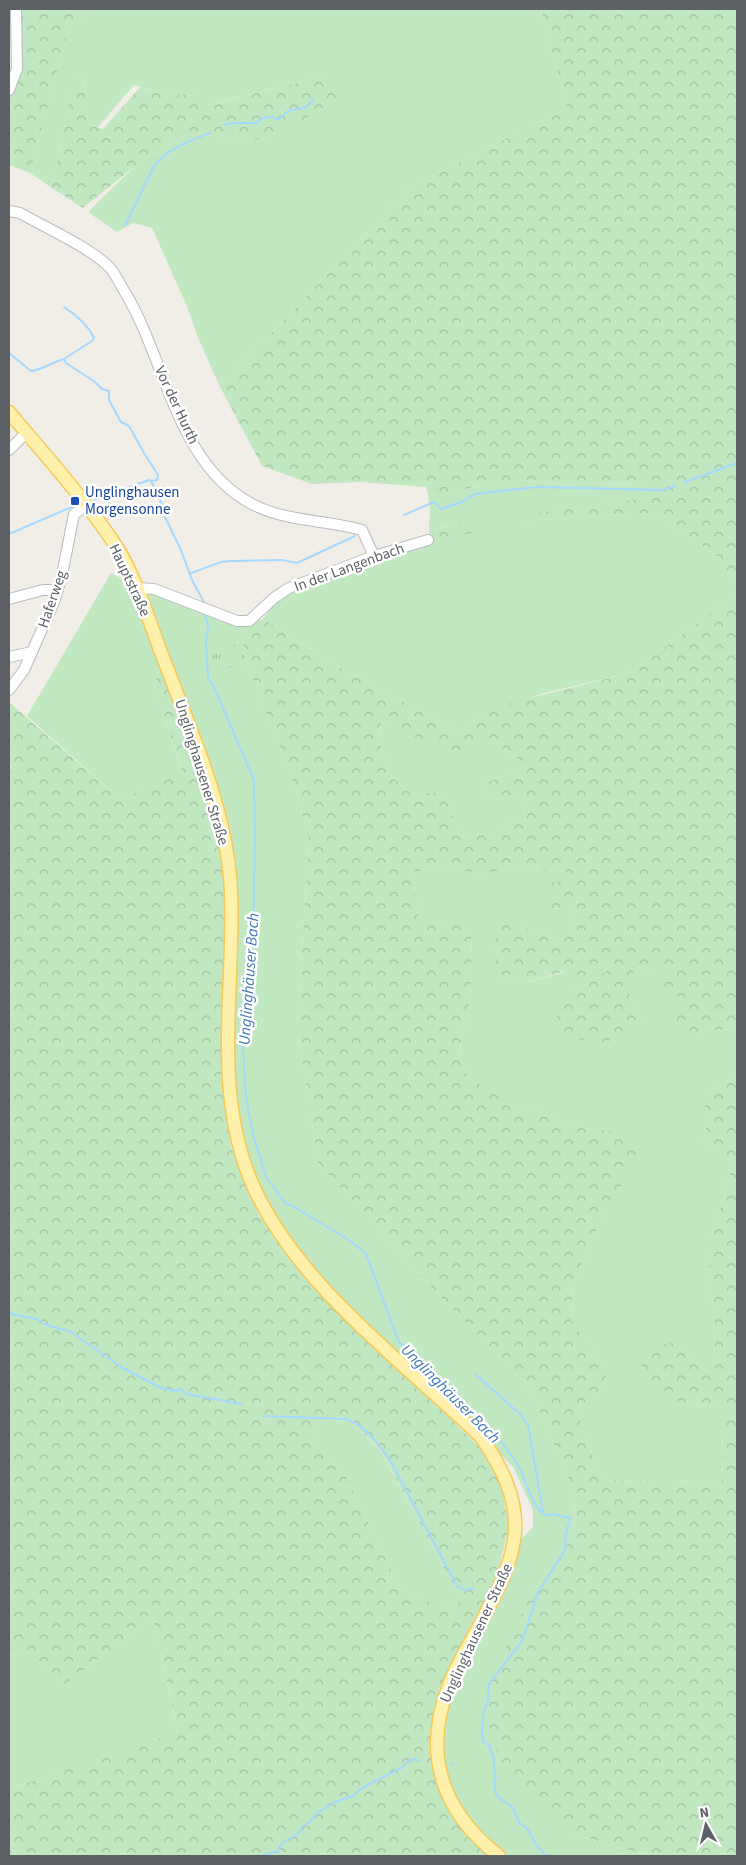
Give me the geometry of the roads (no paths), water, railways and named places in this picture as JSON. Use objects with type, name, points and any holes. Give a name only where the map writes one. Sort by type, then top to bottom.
[{"type":"main road","name":"Hauptstraße","points":[[9,412],[86,506],[117,548],[137,588],[164,662]]},
{"type":"main road","name":"Unglinghausener Straße","points":[[164,662],[190,726],[218,815],[228,858],[231,929],[228,1063],[230,1100],[237,1141],[255,1189],[272,1223],[294,1253],[366,1331],[481,1438],[496,1458],[514,1505],[515,1532],[510,1559],[502,1583],[449,1684],[442,1708],[437,1741],[442,1781],[455,1810],[475,1835],[499,1856]]},
{"type":"street","points":[[9,90],[17,69],[13,38],[16,9]]},
{"type":"street","name":"Vor der Hurth","points":[[9,211],[20,213],[94,255],[110,268],[137,313],[187,433],[210,468],[231,490],[252,504],[268,511],[319,523],[344,525],[362,530],[374,556]]},
{"type":"street","points":[[9,450],[26,433]]},
{"type":"street","name":"Haferweg","points":[[9,690],[24,670],[58,590],[74,514],[86,506]]},
{"type":"street","name":"In der Langenbach","points":[[137,588],[154,589],[237,621],[249,622],[274,598],[289,588],[374,556],[428,540]]},
{"type":"street","points":[[9,599],[43,590],[58,590]]},
{"type":"street","points":[[9,657],[32,652]]},
{"type":"waterway","points":[[225,125],[257,123],[267,117],[279,119],[288,111],[306,107],[313,100]]},
{"type":"waterway","points":[[125,225],[154,166],[166,154],[210,133]]},
{"type":"waterway","points":[[64,307],[81,321],[94,338],[64,359]]},
{"type":"waterway","points":[[9,353],[31,371],[64,359],[66,363],[95,382],[102,389],[109,391],[109,400],[121,422],[129,426],[158,475],[157,480],[151,481],[164,508],[164,515],[181,550],[192,580],[206,606]]},
{"type":"waterway","points":[[685,482],[737,463]]},
{"type":"waterway","points":[[91,501],[149,480],[151,481]]},
{"type":"waterway","points":[[404,515],[434,502],[441,509],[462,502],[475,494],[537,487],[664,490],[675,486]]},
{"type":"waterway","points":[[9,534],[74,506]]},
{"type":"waterway","points":[[191,573],[221,562],[231,561],[282,560],[297,563],[355,536]]},
{"type":"waterway","name":"Unglinghäuser Bach","points":[[205,613],[208,627],[206,643],[208,678],[213,685],[254,780],[253,941],[245,979],[242,1032],[246,1098],[254,1138],[266,1177],[286,1204],[291,1205],[349,1240],[366,1254],[399,1342],[496,1436],[519,1466],[533,1501],[540,1511],[545,1515],[553,1514],[570,1518],[566,1532],[565,1550],[538,1592],[522,1641],[489,1684],[488,1701],[484,1711],[482,1729],[483,1742],[490,1746],[494,1759],[496,1795],[513,1808],[519,1822],[528,1830],[535,1843],[545,1855],[552,1856]]},
{"type":"waterway","points":[[9,1312],[69,1331],[123,1368],[161,1388],[176,1391],[180,1389],[187,1394],[241,1404]]},
{"type":"waterway","points":[[475,1374],[520,1414],[528,1425],[543,1512]]},
{"type":"waterway","points":[[264,1416],[346,1419],[360,1426],[377,1443],[391,1462],[457,1586],[465,1590],[473,1588]]},
{"type":"waterway","points":[[261,1856],[278,1851],[281,1844],[297,1834],[317,1813],[335,1802],[353,1796],[362,1788],[403,1767],[408,1761],[415,1759],[419,1761]]},
{"type":"place","name":"Unglinghausen Morgensonne","points":[[75,501]]}]
